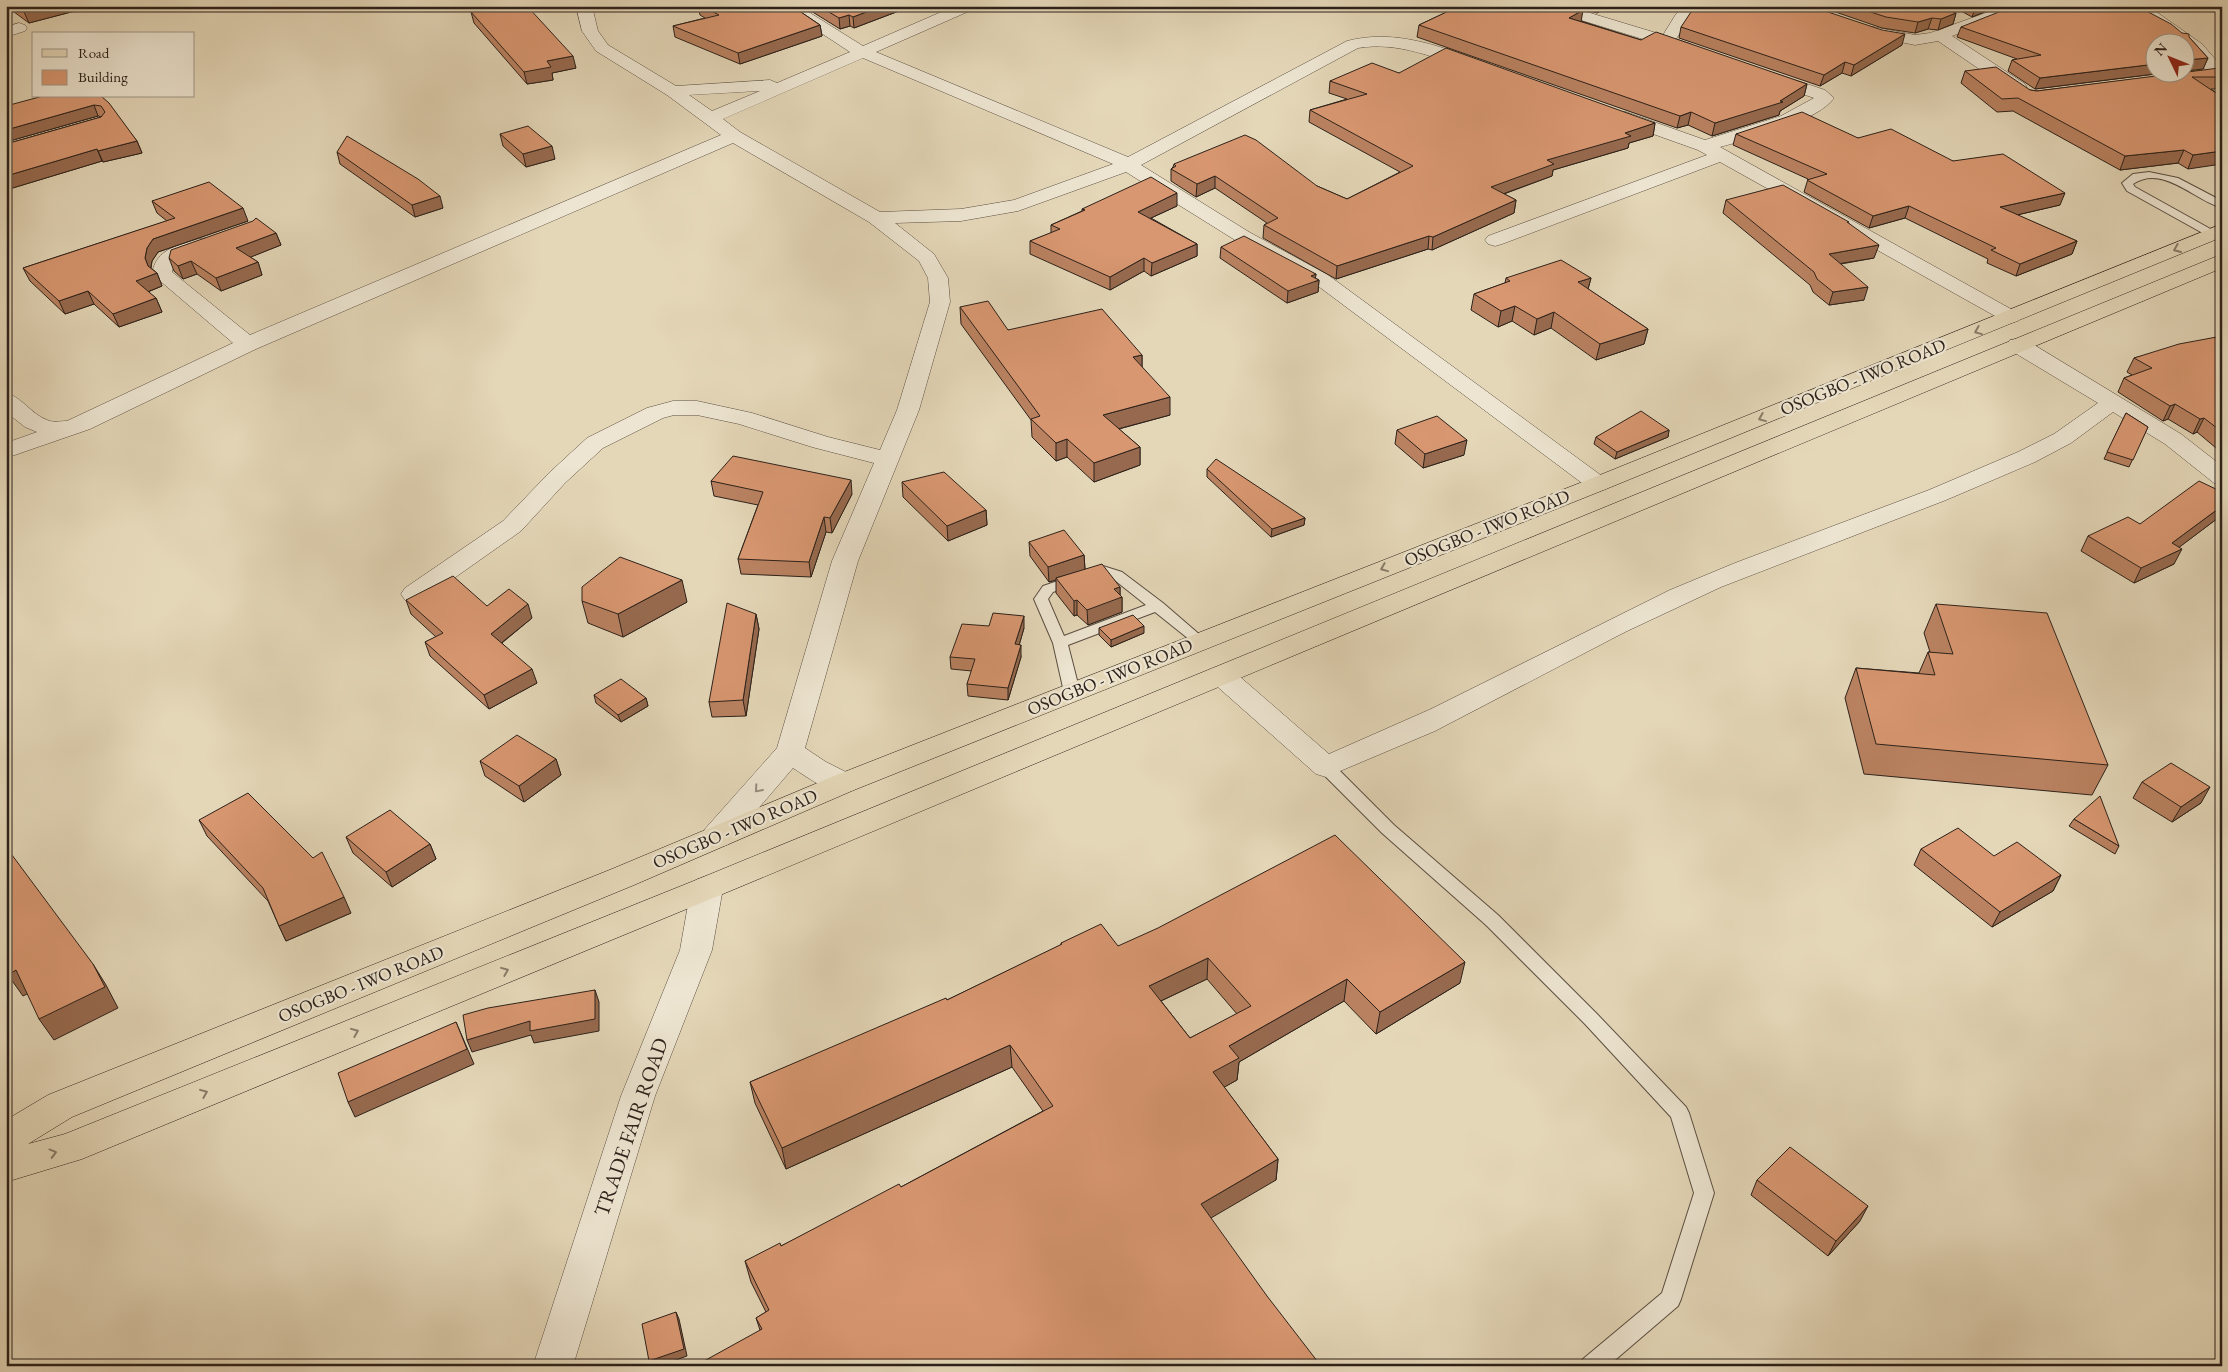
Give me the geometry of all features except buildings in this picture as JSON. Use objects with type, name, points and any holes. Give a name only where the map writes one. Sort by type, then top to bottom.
[{"type":"main road","name":"OSOGBO - IWO ROAD","points":[[6,1139],[60,1106],[623,877],[844,783],[1598,484],[2011,318],[2217,232]]},
{"type":"main road","name":"OSOGBO - IWO ROAD","points":[[6,1166],[69,1148],[707,888],[2222,261]]},
{"type":"street","points":[[584,6],[590,31],[602,48],[673,91],[734,136],[876,218],[927,258],[938,278],[940,302],[908,410],[844,561],[790,752],[716,837]]},
{"type":"street","points":[[788,6],[862,52],[1129,164],[1242,236],[1321,279],[1598,484]]},
{"type":"street","points":[[709,119],[968,6]]},
{"type":"street","points":[[1550,6],[1703,53]]},
{"type":"street","points":[[1667,41],[1682,17],[1694,6]]},
{"type":"street","points":[[1856,27],[1879,34],[1915,40],[1941,36],[2020,6]]},
{"type":"street","points":[[2138,6],[2175,32]]},
{"type":"street","points":[[1949,15],[1971,24]]},
{"type":"street","points":[[1941,36],[2032,97]]},
{"type":"street","points":[[876,218],[961,215],[1018,205],[1129,164],[1353,44],[1367,40],[1385,40],[1415,45],[1491,70]]},
{"type":"street","points":[[2196,47],[2213,46]]},
{"type":"street","points":[[2196,47],[2219,76]]},
{"type":"street","points":[[1704,146],[1764,128],[1795,116],[1825,98],[1819,94],[1757,72]]},
{"type":"street","points":[[2200,75],[2219,76]]},
{"type":"street","points":[[673,91],[787,84]]},
{"type":"street","points":[[1606,110],[1704,146],[2011,318]]},
{"type":"street","points":[[6,451],[82,424],[248,344],[734,136]]},
{"type":"street","points":[[1494,240],[1721,156]]},
{"type":"street","points":[[222,238],[167,256],[162,264],[162,274],[248,344]]},
{"type":"street","points":[[2018,345],[2173,439],[2222,478]]},
{"type":"street","points":[[6,400],[34,424],[52,430],[82,424]]},
{"type":"street","points":[[1221,675],[1326,768],[1455,709],[1604,632],[1710,582],[1818,539],[1926,500],[2041,452],[2086,425],[2113,401]]},
{"type":"street","points":[[414,594],[512,526],[557,478],[595,443],[655,413],[674,408],[697,408],[744,418],[820,442],[887,459]]},
{"type":"street","points":[[790,752],[816,769],[844,783]]},
{"type":"street","name":"TRADE FAIR ROAD","points":[[553,1366],[638,1096],[696,950],[707,888]]},
{"type":"lane","points":[[2217,232],[2131,189],[2127,183],[2133,178],[2143,175],[2171,178],[2222,205]]},
{"type":"lane","points":[[1072,692],[1060,643],[1041,599],[1048,589],[1104,570],[1117,575],[1200,641]]},
{"type":"lane","points":[[1060,643],[1158,606]]},
{"type":"lane","points":[[1326,768],[1388,829],[1492,920],[1591,1019],[1679,1113],[1704,1193],[1671,1298],[1591,1366]]}]
